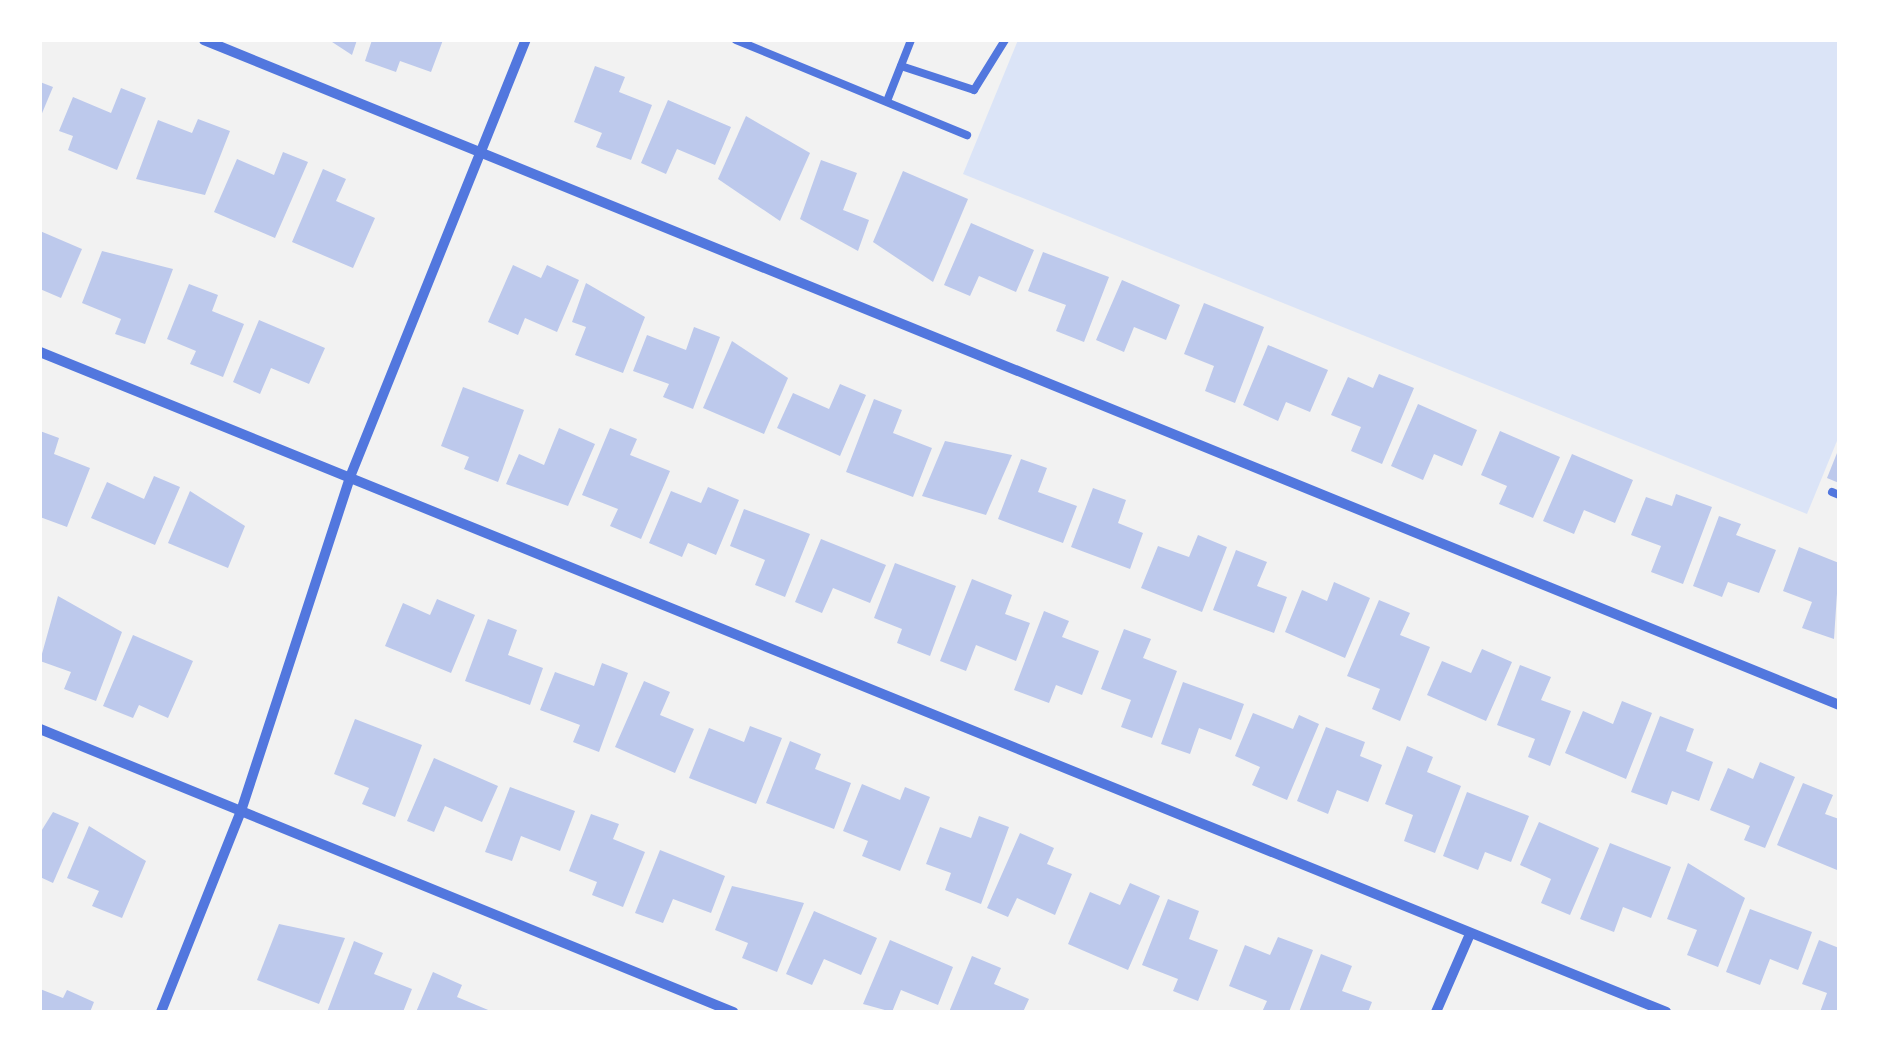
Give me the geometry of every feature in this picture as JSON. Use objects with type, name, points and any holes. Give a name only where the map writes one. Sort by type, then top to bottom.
[{"type":"street","points":[[204,40],[1839,705]]},
{"type":"street","points":[[161,1012],[241,810],[350,478],[526,40]]},
{"type":"street","points":[[40,352],[1666,1012]]},
{"type":"street","points":[[40,729],[734,1012]]},
{"type":"street","points":[[1436,1012],[1470,934]]},
{"type":"lane","points":[[736,40],[966,135]]},
{"type":"lane","points":[[886,101],[911,40]]},
{"type":"lane","points":[[901,66],[974,90],[1005,40]]},
{"type":"shaded area","points":[[1018,40],[1839,40],[1839,436],[1807,514],[963,174]]},
{"type":"building","points":[[329,40],[357,40],[352,55]]},
{"type":"building","points":[[372,40],[443,40],[431,72],[400,61],[396,72],[365,61]]},
{"type":"building","points":[[595,66],[625,77],[619,92],[652,105],[631,160],[596,147],[602,133],[574,122]]},
{"type":"building","points":[[40,82],[53,87],[40,118]]},
{"type":"building","points":[[121,88],[146,98],[117,170],[68,150],[73,136],[59,131],[73,97],[111,113]]},
{"type":"building","points":[[668,100],[731,127],[715,165],[677,149],[666,174],[641,163]]},
{"type":"building","points":[[746,116],[810,153],[780,221],[718,179]]},
{"type":"building","points":[[198,119],[230,131],[205,195],[136,179],[158,120],[192,133]]},
{"type":"building","points":[[283,152],[308,162],[275,238],[214,212],[237,159],[274,175]]},
{"type":"building","points":[[821,160],[857,173],[843,210],[869,220],[858,251],[800,219]]},
{"type":"building","points":[[323,169],[346,179],[336,201],[375,218],[353,268],[292,242]]},
{"type":"building","points":[[903,171],[968,199],[933,282],[873,242]]},
{"type":"building","points":[[971,223],[1034,250],[1016,292],[979,276],[970,296],[944,285]]},
{"type":"building","points":[[40,231],[82,249],[61,298],[40,289]]},
{"type":"building","points":[[102,251],[173,269],[145,344],[115,334],[121,319],[82,303]]},
{"type":"building","points":[[1043,252],[1109,277],[1084,342],[1056,331],[1066,305],[1028,291]]},
{"type":"building","points":[[513,265],[541,278],[547,265],[579,280],[557,332],[525,318],[518,335],[488,322]]},
{"type":"building","points":[[1122,280],[1180,305],[1166,340],[1134,327],[1124,352],[1096,340]]},
{"type":"building","points":[[586,283],[645,317],[623,373],[575,355],[586,327],[572,322]]},
{"type":"building","points":[[189,284],[218,295],[212,311],[244,324],[223,377],[190,364],[196,351],[167,339]]},
{"type":"building","points":[[1204,303],[1264,327],[1235,403],[1205,391],[1214,366],[1184,354]]},
{"type":"building","points":[[259,320],[325,348],[309,384],[271,368],[260,394],[233,382]]},
{"type":"building","points":[[694,327],[720,337],[693,409],[663,397],[669,384],[633,371],[647,335],[686,350]]},
{"type":"building","points":[[732,341],[788,378],[764,434],[703,408]]},
{"type":"building","points":[[1268,345],[1328,370],[1310,412],[1286,402],[1278,421],[1243,405]]},
{"type":"building","points":[[1379,374],[1414,388],[1382,464],[1351,451],[1361,427],[1331,415],[1348,377],[1373,388]]},
{"type":"building","points":[[840,384],[866,395],[840,456],[777,428],[793,393],[829,409]]},
{"type":"building","points":[[463,387],[524,410],[498,482],[464,469],[469,457],[441,446]]},
{"type":"building","points":[[874,399],[902,410],[893,433],[932,448],[913,497],[846,472]]},
{"type":"building","points":[[1418,404],[1477,430],[1462,466],[1434,454],[1423,480],[1391,466]]},
{"type":"building","points":[[559,428],[595,444],[568,506],[506,484],[519,454],[544,465]]},
{"type":"building","points":[[610,428],[637,439],[630,455],[670,471],[641,539],[610,526],[618,509],[582,495]]},
{"type":"building","points":[[40,431],[59,438],[54,454],[90,468],[67,527],[40,517]]},
{"type":"building","points":[[1500,431],[1560,457],[1533,518],[1499,504],[1507,486],[1481,475]]},
{"type":"building","points":[[945,441],[1012,455],[986,515],[922,496]]},
{"type":"building","points":[[1839,448],[1839,483],[1827,478]]},
{"type":"building","points":[[1572,454],[1633,480],[1615,523],[1584,510],[1574,534],[1543,521]]},
{"type":"building","points":[[1021,459],[1047,468],[1038,492],[1077,506],[1063,543],[998,519]]},
{"type":"building","points":[[154,476],[180,487],[155,545],[91,518],[107,482],[144,499]]},
{"type":"building","points":[[708,487],[739,500],[716,555],[688,543],[682,557],[649,543],[671,491],[701,503]]},
{"type":"building","points":[[1093,488],[1126,500],[1118,523],[1143,533],[1130,569],[1071,547]]},
{"type":"building","points":[[190,491],[245,526],[228,568],[168,543]]},
{"type":"building","points":[[1676,494],[1712,507],[1683,584],[1651,572],[1661,546],[1631,535],[1646,497],[1672,506]]},
{"type":"building","points":[[744,509],[810,534],[785,597],[755,585],[765,560],[730,546]]},
{"type":"building","points":[[1719,516],[1741,524],[1736,535],[1776,550],[1759,593],[1728,582],[1722,597],[1693,586]]},
{"type":"building","points":[[1198,535],[1227,547],[1202,612],[1141,588],[1158,546],[1189,557]]},
{"type":"building","points":[[821,539],[886,565],[870,603],[833,588],[822,613],[795,602]]},
{"type":"building","points":[[1799,547],[1839,563],[1834,639],[1802,628],[1812,602],[1783,591]]},
{"type":"building","points":[[1236,550],[1267,562],[1257,586],[1287,597],[1274,633],[1213,610]]},
{"type":"building","points":[[895,563],[956,586],[930,656],[897,643],[902,629],[874,618]]},
{"type":"building","points":[[972,579],[1012,595],[1005,614],[1030,623],[1016,661],[976,645],[966,671],[940,661]]},
{"type":"building","points":[[1334,582],[1370,598],[1345,658],[1285,632],[1302,590],[1327,601]]},
{"type":"building","points":[[58,596],[122,632],[96,701],[64,689],[71,672],[40,661]]},
{"type":"building","points":[[437,599],[475,615],[451,673],[385,646],[403,603],[430,615]]},
{"type":"building","points":[[1379,600],[1410,613],[1400,635],[1430,647],[1400,721],[1372,709],[1380,689],[1347,676]]},
{"type":"building","points":[[1044,611],[1069,621],[1062,637],[1099,651],[1082,695],[1056,685],[1049,703],[1014,690]]},
{"type":"building","points":[[488,619],[517,630],[508,655],[543,668],[530,705],[465,681]]},
{"type":"building","points":[[1124,629],[1151,639],[1143,658],[1177,671],[1152,738],[1121,727],[1131,700],[1101,689]]},
{"type":"building","points":[[133,635],[193,661],[168,718],[139,705],[133,718],[103,706]]},
{"type":"building","points":[[1482,649],[1512,662],[1486,721],[1427,695],[1442,661],[1471,673]]},
{"type":"building","points":[[602,663],[628,673],[599,752],[573,742],[580,725],[540,710],[555,672],[594,686]]},
{"type":"building","points":[[1520,665],[1551,677],[1541,700],[1571,711],[1550,766],[1528,757],[1535,739],[1497,725]]},
{"type":"building","points":[[644,681],[670,692],[660,715],[694,729],[675,773],[615,747]]},
{"type":"building","points":[[1183,682],[1244,704],[1231,740],[1199,728],[1190,754],[1161,744]]},
{"type":"building","points":[[1622,701],[1652,713],[1626,779],[1565,753],[1583,711],[1613,724]]},
{"type":"building","points":[[1253,713],[1293,729],[1299,715],[1319,724],[1287,800],[1252,785],[1260,767],[1235,756]]},
{"type":"building","points":[[1660,716],[1694,729],[1686,751],[1713,762],[1699,801],[1672,791],[1667,805],[1631,792]]},
{"type":"building","points":[[355,719],[422,745],[395,817],[362,804],[369,788],[334,774]]},
{"type":"building","points":[[750,726],[782,738],[756,804],[689,778],[709,728],[744,742]]},
{"type":"building","points":[[1326,727],[1365,742],[1360,756],[1382,765],[1368,802],[1337,790],[1328,814],[1297,801]]},
{"type":"building","points":[[790,741],[821,754],[815,769],[851,783],[834,829],[766,803]]},
{"type":"building","points":[[1407,746],[1433,757],[1427,772],[1461,786],[1435,853],[1404,841],[1413,815],[1385,804]]},
{"type":"building","points":[[434,758],[498,786],[482,822],[445,806],[434,832],[407,821]]},
{"type":"building","points":[[1760,762],[1795,777],[1765,848],[1744,840],[1750,826],[1710,810],[1728,768],[1753,779]]},
{"type":"building","points":[[1803,783],[1833,795],[1825,814],[1839,819],[1837,870],[1777,845]]},
{"type":"building","points":[[862,784],[900,800],[905,787],[930,797],[900,871],[862,856],[868,841],[843,831]]},
{"type":"building","points":[[510,787],[575,811],[560,851],[521,836],[512,861],[485,852]]},
{"type":"building","points":[[1467,792],[1529,816],[1511,862],[1485,852],[1478,870],[1443,856]]},
{"type":"building","points":[[53,812],[79,823],[53,883],[40,877],[40,833]]},
{"type":"building","points":[[591,814],[619,824],[613,839],[645,852],[623,907],[592,895],[597,882],[569,871]]},
{"type":"building","points":[[979,816],[1009,827],[981,904],[945,890],[951,873],[926,864],[940,827],[971,838]]},
{"type":"building","points":[[1539,822],[1599,848],[1570,915],[1541,903],[1551,879],[1520,865]]},
{"type":"building","points":[[89,826],[146,861],[122,918],[92,906],[99,891],[67,878]]},
{"type":"building","points":[[1020,833],[1054,848],[1047,864],[1072,874],[1055,915],[1017,898],[1008,917],[987,908]]},
{"type":"building","points":[[1610,843],[1671,867],[1651,918],[1623,907],[1614,932],[1580,919]]},
{"type":"building","points":[[660,850],[725,876],[711,913],[673,899],[663,923],[635,913]]},
{"type":"building","points":[[1688,863],[1745,898],[1718,967],[1687,955],[1697,930],[1667,919]]},
{"type":"building","points":[[1130,883],[1160,896],[1128,970],[1068,944],[1090,892],[1120,905]]},
{"type":"building","points":[[732,886],[804,903],[777,972],[742,958],[748,943],[715,930]]},
{"type":"building","points":[[1168,899],[1199,911],[1189,939],[1218,950],[1198,1001],[1173,991],[1178,979],[1142,965]]},
{"type":"building","points":[[1750,909],[1812,932],[1798,970],[1770,959],[1760,985],[1726,972]]},
{"type":"building","points":[[814,911],[877,938],[861,975],[824,959],[812,985],[786,974]]},
{"type":"building","points":[[279,924],[345,938],[319,1004],[257,980]]},
{"type":"building","points":[[1278,937],[1313,950],[1289,1012],[1262,1012],[1267,1001],[1229,986],[1245,945],[1270,955]]},
{"type":"building","points":[[890,940],[953,967],[938,1005],[901,990],[892,1012],[863,1004]]},
{"type":"building","points":[[1819,940],[1839,948],[1839,1012],[1820,1012],[1827,993],[1802,984]]},
{"type":"building","points":[[354,941],[383,953],[374,974],[412,989],[403,1012],[327,1012]]},
{"type":"building","points":[[1321,954],[1352,966],[1342,991],[1372,1002],[1368,1012],[1299,1012]]},
{"type":"building","points":[[972,956],[1001,968],[994,984],[1029,999],[1023,1012],[949,1012]]},
{"type":"building","points":[[433,972],[462,985],[457,997],[493,1012],[416,1012]]},
{"type":"building","points":[[40,989],[63,998],[67,990],[94,1002],[90,1012],[40,1012]]}]
